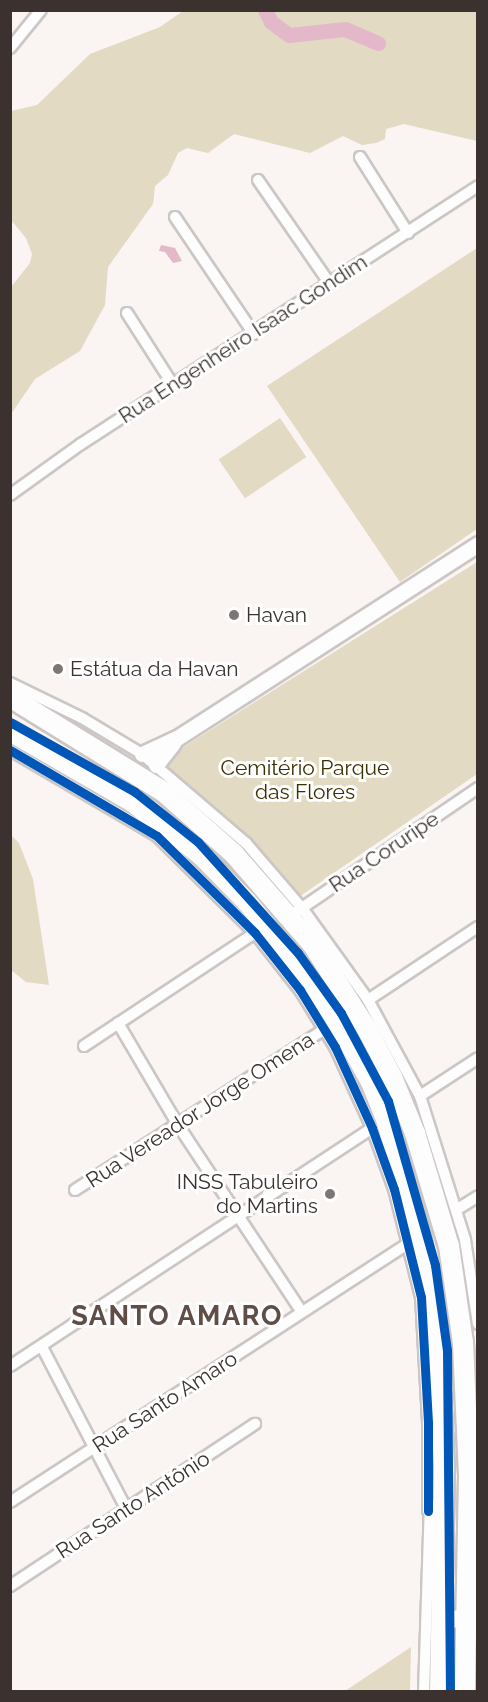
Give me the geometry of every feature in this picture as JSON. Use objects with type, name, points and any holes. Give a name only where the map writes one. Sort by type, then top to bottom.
[{"type":"highway","points":[[10,697],[116,759],[164,792],[296,911],[367,1029],[415,1133],[453,1262],[464,1343],[472,1532],[471,1655],[465,1692]]},
{"type":"highway","points":[[10,730],[134,803],[202,856],[267,925],[353,1047],[386,1119],[420,1236],[436,1314],[444,1467],[440,1692]]},
{"type":"highway","points":[[466,1411],[477,1388]]},
{"type":"highway","points":[[440,1650],[450,1642],[471,1655]]},
{"type":"street","points":[[10,48],[41,10]]},
{"type":"street","points":[[360,157],[408,233]]},
{"type":"street","points":[[258,180],[330,284]]},
{"type":"street","name":"Rua Engenheiro Isaac Gondim","points":[[10,495],[477,186]]},
{"type":"street","points":[[175,217],[254,334]]},
{"type":"street","points":[[127,313],[173,385]]},
{"type":"street","points":[[142,754],[177,738],[477,544]]},
{"type":"street","points":[[10,683],[82,718],[142,754],[246,843],[296,911],[368,1000],[420,1096],[456,1210],[474,1277],[477,1324]]},
{"type":"street","points":[[156,765],[177,738]]},
{"type":"street","points":[[10,750],[157,836],[255,933],[325,1029],[372,1128],[410,1242],[421,1297],[425,1343],[428,1511],[424,1692]]},
{"type":"street","name":"Rua Coruripe","points":[[296,911],[477,788]]},
{"type":"street","points":[[368,1000],[477,927]]},
{"type":"street","points":[[84,1046],[255,933]]},
{"type":"street","points":[[118,1023],[178,1125],[302,1312]]},
{"type":"street","name":"Rua Vereador Jorge Omena","points":[[75,1190],[325,1029]]},
{"type":"street","points":[[420,1096],[477,1058]]},
{"type":"street","points":[[10,1366],[372,1128]]},
{"type":"street","points":[[456,1210],[477,1196]]},
{"type":"street","name":"Rua Santo Amaro","points":[[10,1502],[410,1242]]},
{"type":"street","points":[[42,1347],[127,1510]]},
{"type":"street","name":"Rua Santo Antônio","points":[[10,1586],[255,1424]]},
{"type":"street","points":[[428,1511],[444,1467]]},
{"type":"street","points":[[440,1626],[472,1610]]},
{"type":"green space","points":[[183,11],[477,11],[477,141],[404,124],[386,129],[385,139],[376,143],[362,145],[343,136],[310,153],[234,134],[208,153],[187,148],[178,153],[168,175],[155,186],[153,204],[108,267],[105,305],[80,351],[35,379],[11,414],[11,287],[30,263],[32,254],[26,238],[11,220],[11,111],[37,105],[90,54],[160,27]]},
{"type":"green space","points":[[477,248],[477,529],[400,582],[267,386]]},
{"type":"green space","points":[[280,418],[306,457],[245,498],[219,459]]},
{"type":"green space","name":"Cemitério Parque das Flores","points":[[477,562],[477,774],[286,906],[168,783],[169,760],[174,753]]},
{"type":"green space","points":[[11,835],[19,843],[33,879],[49,985],[26,982],[11,970]]},
{"type":"green space","points":[[411,1647],[410,1691],[345,1691]]},
{"type":"shaded area","points":[[161,245],[175,248],[182,261],[173,263],[165,252],[159,251]]},
{"type":"waterway","points":[[265,10],[271,22],[289,35],[345,29],[378,43]]},
{"type":"cycle path","points":[[10,722],[135,792],[198,842],[298,953],[341,1013],[388,1101],[435,1265],[447,1350],[450,1692]]},
{"type":"cycle path","points":[[10,750],[157,836],[255,933],[300,990],[335,1047],[372,1128],[394,1189],[421,1297],[428,1424],[428,1511]]},
{"type":"place","name":"Havan","points":[[234,615]]},
{"type":"place","name":"Estátua da Havan","points":[[58,669]]},
{"type":"place","name":"INSS Tabuleiro do Martins","points":[[330,1194]]},
{"type":"district","name":"SANTO AMARO","points":[[177,1316]]}]
